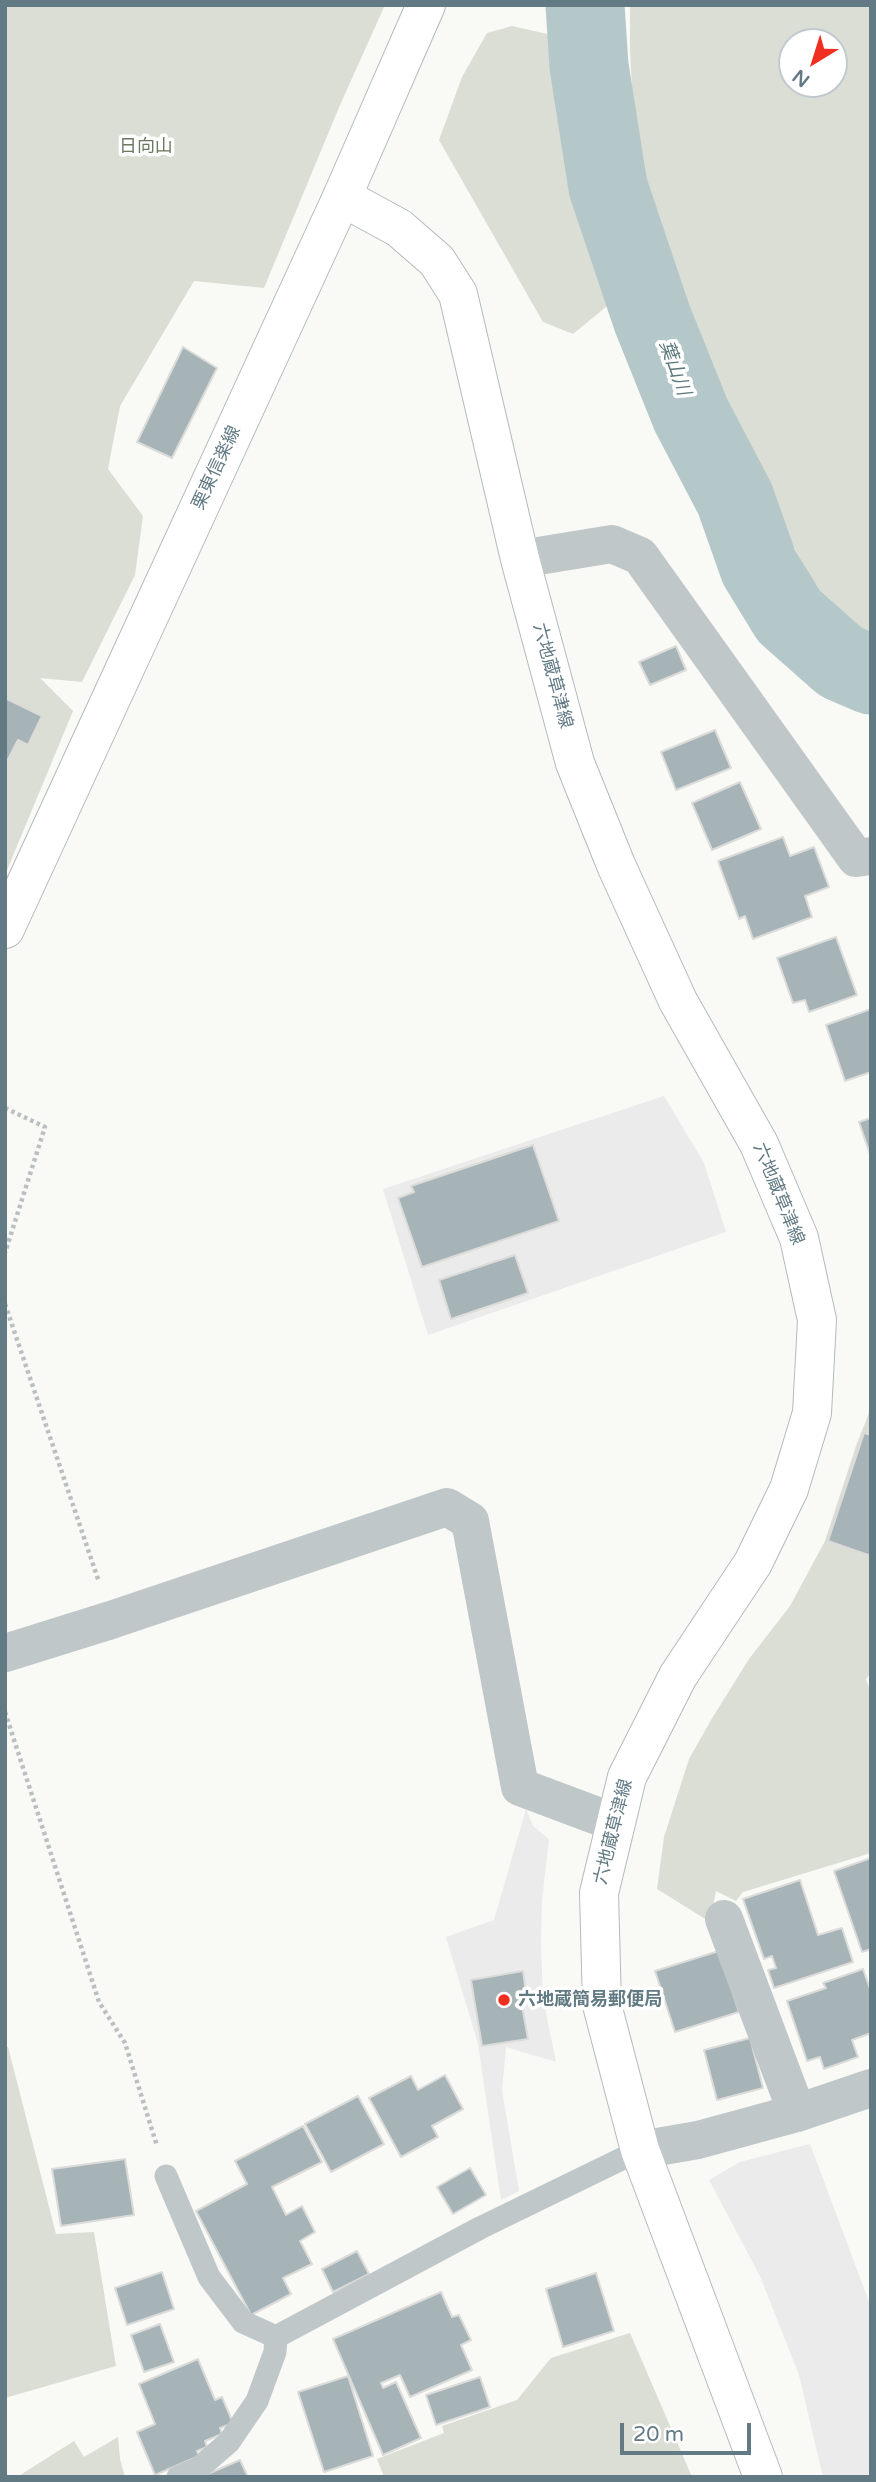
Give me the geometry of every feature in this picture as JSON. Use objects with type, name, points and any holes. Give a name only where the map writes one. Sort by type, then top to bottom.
[{"type":"main road","name":"栗東信楽線","points":[[5,929],[342,197],[426,5]]},
{"type":"main road","name":"六地蔵草津線","points":[[342,197],[399,228],[436,261],[458,294],[520,559],[575,762],[616,866],[678,1001],[764,1156],[799,1238],[817,1321],[812,1413],[789,1489],[753,1563],[678,1676],[627,1777],[598,1893],[602,2005],[640,2150],[763,2477]]},
{"type":"street","points":[[520,559],[612,544],[639,556],[866,866]]},
{"type":"street","points":[[5,1653],[447,1507],[470,1521],[520,1787],[616,1823]]},
{"type":"street","points":[[724,1919],[797,2113]]},
{"type":"street","points":[[640,2150],[698,2140],[797,2113],[871,2088]]},
{"type":"lane","points":[[276,2337],[481,2228],[640,2150]]},
{"type":"lane","points":[[166,2176],[209,2277],[243,2322],[276,2337]]},
{"type":"lane","points":[[178,2477],[199,2469],[229,2442],[236,2432],[257,2401],[275,2353],[276,2337]]},
{"type":"path","points":[[5,1108],[46,1127],[5,1253]]},
{"type":"path","points":[[5,1304],[111,1620]]},
{"type":"path","points":[[5,1712],[99,2002],[125,2043],[166,2176]]},
{"type":"shaded area","points":[[664,1096],[704,1163],[726,1232],[428,1335],[383,1189]]},
{"type":"shaded area","points":[[526,1809],[533,1826],[549,1839],[542,1900],[541,1944],[543,1999],[556,2062],[506,2047],[502,2090],[519,2191],[501,2200],[478,2044],[446,1937],[494,1920]]},
{"type":"shaded area","points":[[810,2144],[871,2307],[871,2477],[823,2477],[799,2375],[760,2276],[709,2180],[740,2162]]},
{"type":"green space","name":"日向山","points":[[5,5],[385,5],[264,288],[194,281],[120,406],[108,469],[143,516],[135,575],[82,682],[40,678],[73,711],[5,875]]},
{"type":"green space","points":[[630,5],[871,5],[871,648],[831,615],[760,485],[678,303],[637,184]]},
{"type":"green space","points":[[512,26],[556,36],[585,198],[618,297],[573,334],[543,322],[439,140],[462,77],[487,33]]},
{"type":"green space","points":[[871,1408],[871,1673],[866,1679],[871,1693],[871,1853],[743,1892],[736,1901],[716,1891],[710,1922],[657,1889],[664,1837],[689,1759],[749,1659],[790,1606],[825,1541]]},
{"type":"green space","points":[[8,2047],[56,2234],[94,2232],[116,2366],[5,2398],[5,2048]]},
{"type":"green space","points":[[630,2333],[692,2477],[384,2477],[377,2459],[444,2433],[442,2426],[517,2400],[551,2358]]},
{"type":"green space","points":[[118,2437],[125,2477],[17,2477],[74,2441],[84,2457]]},
{"type":"building","points":[[183,347],[217,368],[172,458],[137,442]]},
{"type":"building","points":[[676,646],[686,670],[650,685],[639,662]]},
{"type":"building","points":[[5,698],[42,716],[28,745],[18,740],[6,763]]},
{"type":"building","points":[[715,730],[731,768],[676,790],[661,752]]},
{"type":"building","points":[[740,782],[761,829],[712,850],[692,803]]},
{"type":"building","points":[[783,837],[790,856],[814,847],[829,887],[805,896],[812,917],[753,939],[745,916],[739,919],[718,861]]},
{"type":"building","points":[[836,937],[857,995],[809,1012],[805,1000],[793,1003],[777,958]]},
{"type":"building","points":[[871,1009],[871,1072],[845,1081],[826,1025]]},
{"type":"building","points":[[871,1118],[871,1157],[859,1122]]},
{"type":"building","points":[[533,1145],[559,1221],[422,1267],[398,1198],[414,1192],[411,1186]]},
{"type":"building","points":[[515,1255],[528,1293],[451,1319],[439,1280]]},
{"type":"building","points":[[864,1433],[871,1435],[871,1556],[828,1541]]},
{"type":"building","points":[[871,1858],[871,1949],[862,1952],[834,1871]]},
{"type":"building","points":[[800,1880],[818,1935],[842,1928],[853,1962],[774,1988],[768,1970],[776,1968],[772,1956],[764,1959],[743,1899]]},
{"type":"building","points":[[719,1951],[739,2012],[675,2032],[655,1971]]},
{"type":"building","points":[[863,1969],[871,1992],[871,2033],[852,2040],[858,2057],[824,2069],[820,2057],[807,2061],[787,2001],[826,1988],[823,1983]]},
{"type":"building","points":[[523,1971],[526,1993],[520,1995],[528,2039],[482,2046],[471,1980]]},
{"type":"building","points":[[750,2038],[763,2088],[717,2100],[704,2050]]},
{"type":"building","points":[[445,2075],[463,2109],[432,2126],[438,2137],[401,2157],[369,2098],[411,2076],[418,2090]]},
{"type":"building","points":[[358,2096],[384,2144],[331,2172],[305,2124]]},
{"type":"building","points":[[303,2126],[322,2162],[272,2187],[286,2215],[302,2206],[315,2232],[300,2241],[312,2264],[283,2278],[291,2294],[251,2315],[196,2211],[247,2184],[235,2161]]},
{"type":"building","points":[[125,2159],[134,2215],[61,2226],[52,2169]]},
{"type":"building","points":[[470,2168],[486,2195],[453,2214],[437,2187]]},
{"type":"building","points":[[357,2251],[369,2274],[333,2292],[322,2269]]},
{"type":"building","points":[[162,2272],[174,2309],[127,2325],[115,2288]]},
{"type":"building","points":[[596,2273],[614,2331],[563,2347],[546,2289]]},
{"type":"building","points":[[441,2292],[452,2317],[459,2315],[471,2340],[461,2345],[472,2370],[410,2397],[400,2375],[381,2383],[383,2388],[396,2382],[421,2438],[383,2455],[333,2339]]},
{"type":"building","points":[[160,2324],[174,2362],[144,2372],[131,2335]]},
{"type":"building","points":[[198,2359],[215,2400],[222,2397],[233,2423],[220,2428],[222,2434],[205,2441],[207,2447],[197,2451],[199,2456],[155,2475],[137,2432],[155,2424],[139,2384]]},
{"type":"building","points":[[348,2376],[373,2456],[324,2472],[298,2392]]},
{"type":"building","points":[[480,2377],[490,2407],[436,2425],[426,2395]]},
{"type":"building","points":[[240,2460],[248,2477],[201,2477]]},
{"type":"waterway","name":"葉山川","points":[[585,5],[589,66],[608,187],[652,318],[691,415],[735,499],[759,567],[789,616],[841,662],[871,675]]},
{"type":"place","name":"六地蔵簡易郵便局","points":[[504,2000]]}]
